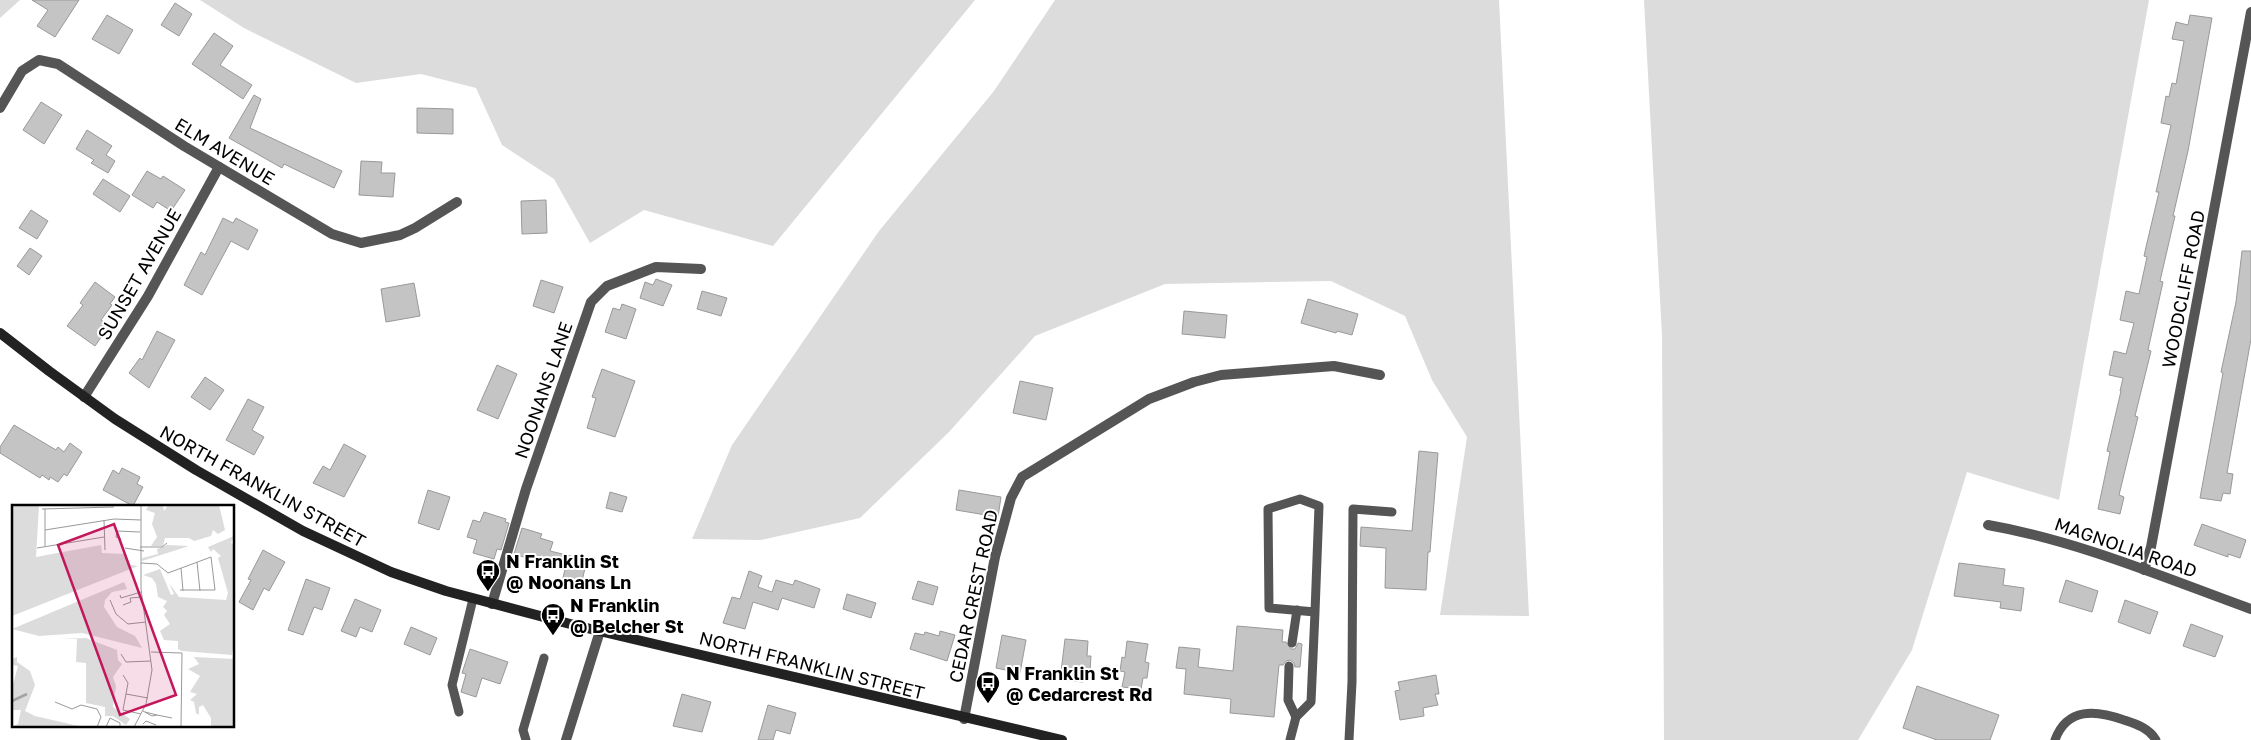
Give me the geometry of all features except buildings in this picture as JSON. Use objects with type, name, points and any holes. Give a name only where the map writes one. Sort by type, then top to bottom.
[{"type":"main road","name":"NORTH FRANKLIN STREET","points":[[0,333],[116,419],[196,470],[303,531],[392,572],[492,604],[964,719],[1062,740]]},
{"type":"street","name":"WOODCLIFF ROAD","points":[[2144,570],[2153,538],[2251,12]]},
{"type":"street","name":"ELM AVENUE","points":[[0,108],[22,70],[39,60],[58,64],[184,146],[332,234],[361,242],[400,235],[416,228],[458,202]]},
{"type":"street","name":"SUNSET AVENUE","points":[[84,396],[148,296],[219,166]]},
{"type":"street","name":"NOONANS LANE","points":[[492,604],[526,489],[591,302],[607,286],[656,267],[701,269]]},
{"type":"street","name":"CEDAR CREST ROAD","points":[[964,719],[995,557],[1011,498],[1022,477],[1149,400],[1194,382],[1221,375],[1334,366],[1380,375]]},
{"type":"street","name":"MAGNOLIA ROAD","points":[[1988,525],[2050,537],[2251,609]]},
{"type":"street","points":[[566,740],[600,631]]},
{"type":"lane","points":[[1290,740],[1296,718],[1311,702],[1315,612],[1319,506],[1300,499],[1268,509],[1269,608],[1315,612]]},
{"type":"lane","points":[[1349,740],[1352,682],[1353,509],[1392,512]]},
{"type":"lane","points":[[459,712],[452,685],[473,599]]},
{"type":"lane","points":[[1292,643],[1297,610]]},
{"type":"lane","points":[[526,740],[523,730],[544,658]]},
{"type":"lane","points":[[1289,666],[1288,700],[1296,718]]},
{"type":"lane","points":[[2055,740],[2061,727],[2069,719],[2085,714],[2100,713],[2141,726],[2156,740]]},
{"type":"shaded area","points":[[0,0],[20,0],[0,18]]},
{"type":"shaded area","points":[[200,0],[975,0],[773,246],[644,210],[590,243],[554,179],[502,145],[476,88],[421,74],[356,83],[244,28]]},
{"type":"shaded area","points":[[1055,0],[1499,0],[1529,616],[1440,615],[1467,437],[1432,380],[1405,316],[1331,281],[1165,284],[1035,336],[949,432],[860,518],[761,540],[692,539],[732,445],[879,231],[994,91]]},
{"type":"shaded area","points":[[1644,0],[2149,0],[2059,500],[1967,472],[1912,650],[1858,740],[1664,740],[1662,336]]},
{"type":"place","name":"N Franklin St @ Noonans Ln","points":[[488,592]]},
{"type":"place","name":"N Franklin @ Belcher St","points":[[553,636]]},
{"type":"place","name":"N Franklin St @ Cedarcrest Rd","points":[[988,704]]}]
